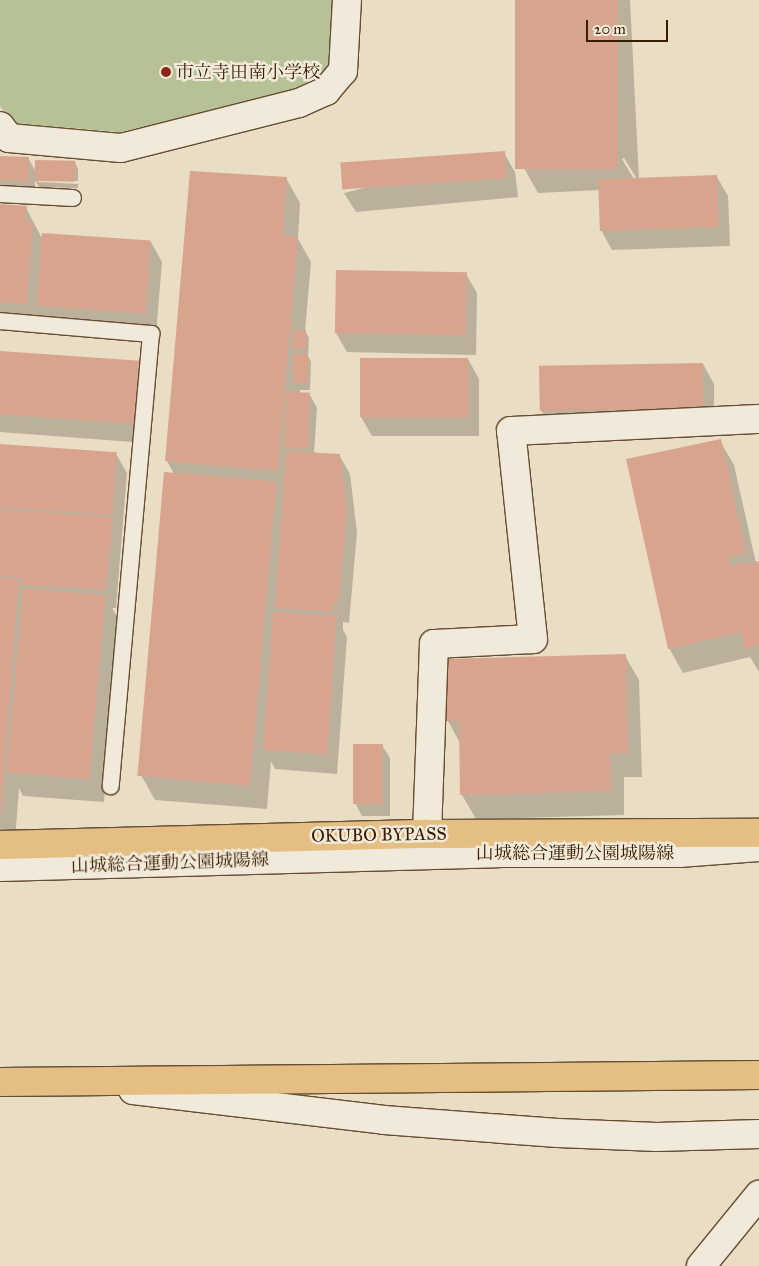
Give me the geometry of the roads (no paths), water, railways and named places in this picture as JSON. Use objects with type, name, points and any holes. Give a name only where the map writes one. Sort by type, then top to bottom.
[{"type":"highway","name":"OKUBO BYPASS","points":[[0,845],[427,834],[759,833]]},
{"type":"highway","points":[[0,1082],[759,1075]]},
{"type":"main road","points":[[0,126],[9,138],[121,148],[299,103],[326,91],[343,71],[348,0]]},
{"type":"main road","points":[[427,834],[434,644],[533,639],[511,431],[759,419]]},
{"type":"main road","name":"山城総合運動公園城陽線","points":[[0,867],[504,853],[679,853],[759,847]]},
{"type":"main road","points":[[58,1081],[384,1120],[558,1133],[657,1137],[759,1134]]},
{"type":"main road","points":[[701,1266],[759,1195]]},
{"type":"lane","points":[[0,194],[73,198]]},
{"type":"lane","points":[[0,321],[150,334],[111,786]]},
{"type":"place","name":"市立寺田南小学校","points":[[166,72]]}]
